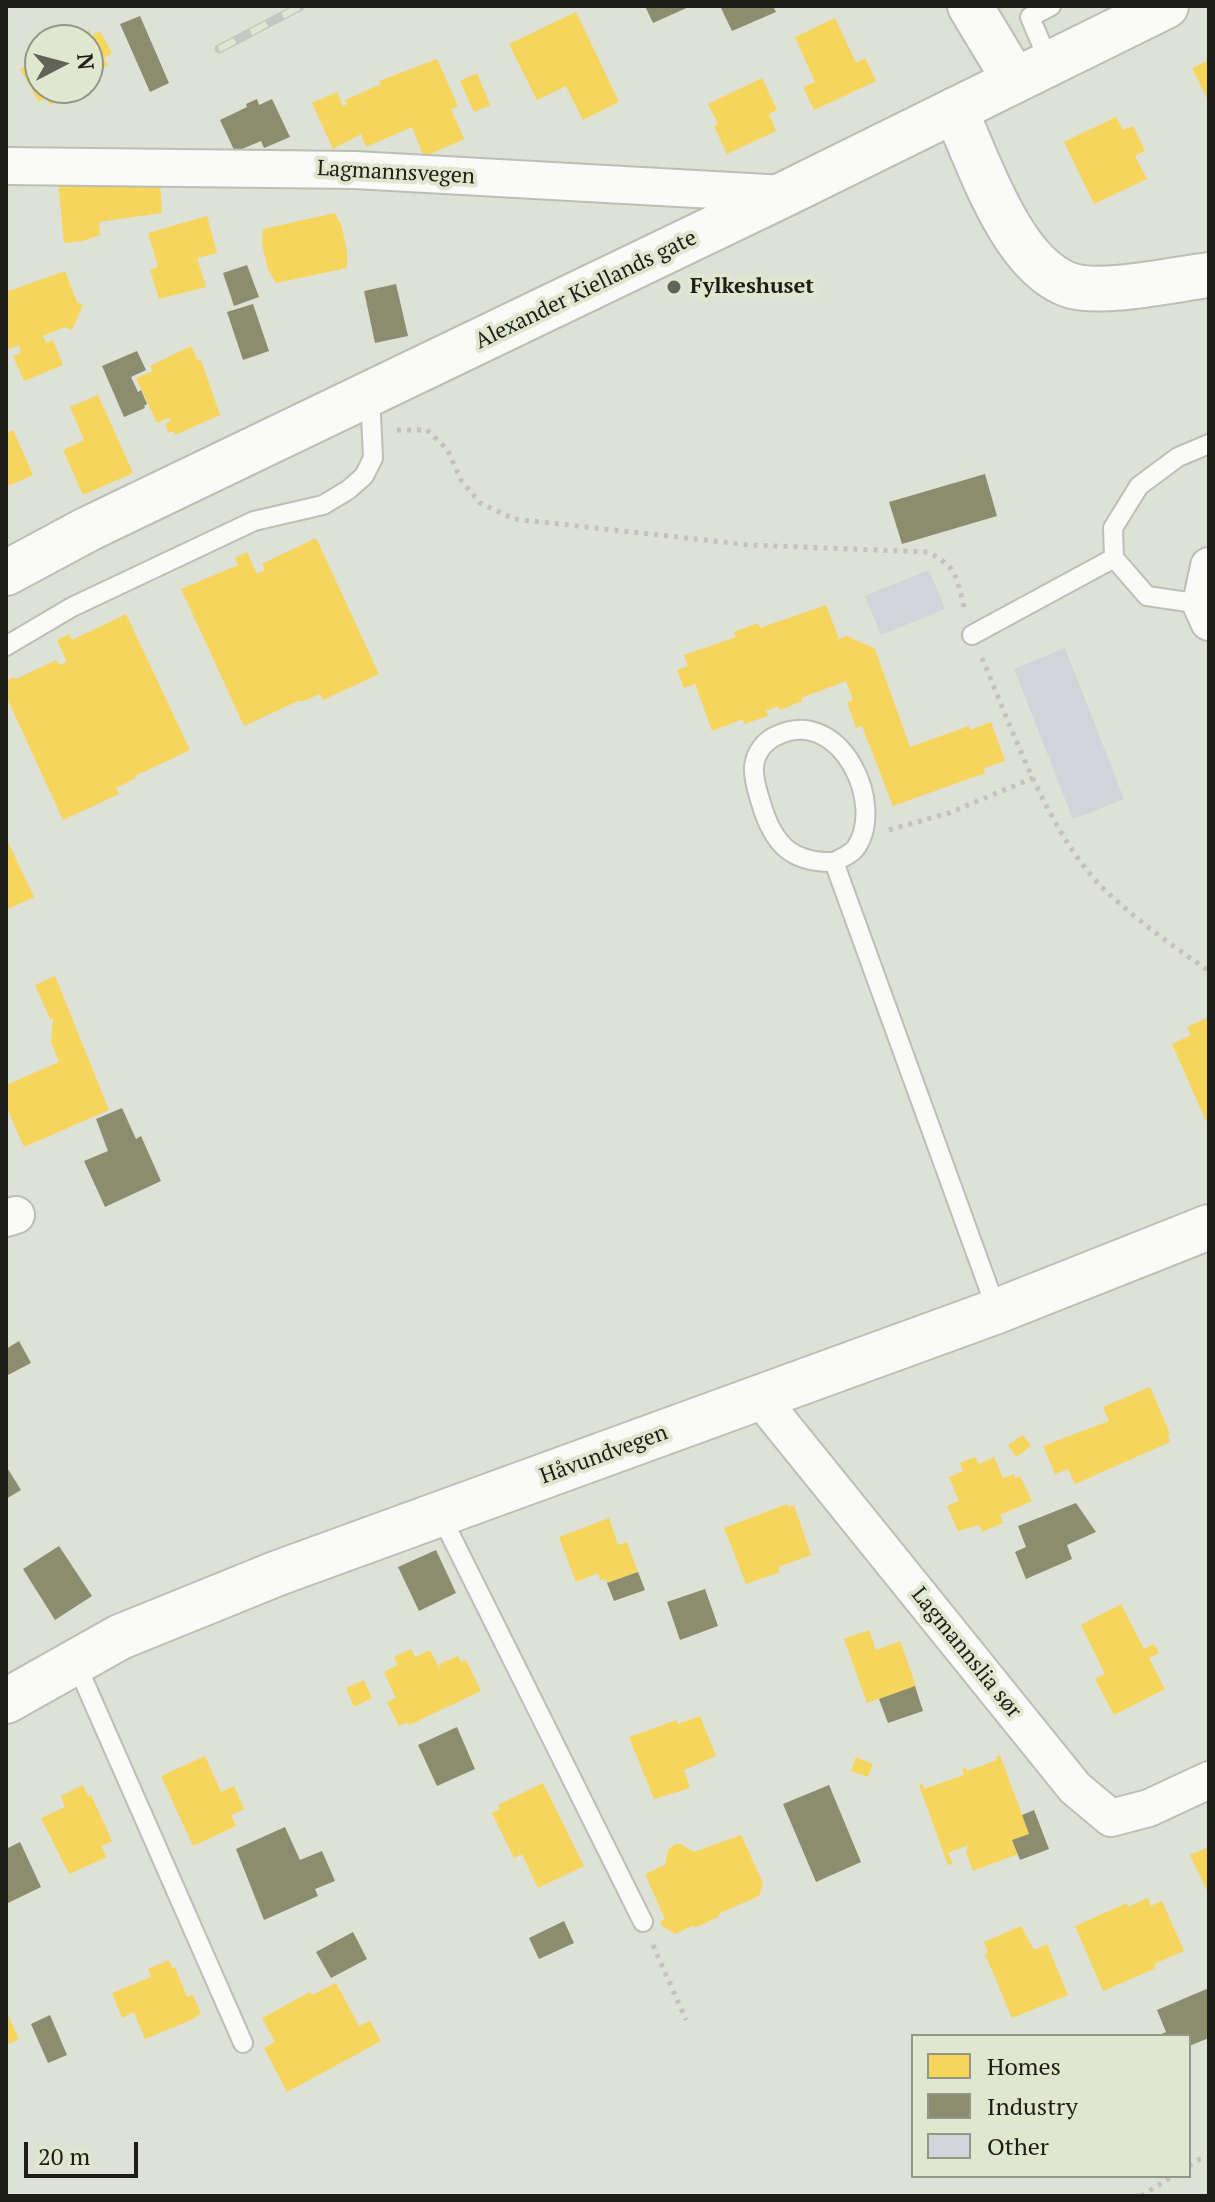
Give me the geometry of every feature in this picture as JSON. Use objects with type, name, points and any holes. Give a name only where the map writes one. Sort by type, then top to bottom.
[{"type":"street","points":[[970,6],[1032,71]]},
{"type":"street","name":"Alexander Kiellands gate","points":[[6,573],[88,529],[371,412],[785,194],[1166,6]]},
{"type":"street","points":[[955,110],[997,205],[1016,238],[1034,260],[1050,273],[1069,285],[1091,288],[1209,275]]},
{"type":"street","name":"Lagmannsvegen","points":[[6,166],[355,170],[785,194]]},
{"type":"street","points":[[1205,613],[1209,566]]},
{"type":"street","name":"Håvundvegen","points":[[6,1701],[120,1637],[278,1573],[761,1399],[997,1311],[1209,1227]]},
{"type":"street","name":"Lagmannslia sør","points":[[761,1399],[1075,1788],[1111,1818],[1149,1808],[1209,1780]]},
{"type":"lane","points":[[1032,71],[1030,17],[1051,6]]},
{"type":"lane","points":[[6,646],[72,607],[254,521],[323,505],[364,476],[373,458],[371,412]]},
{"type":"lane","points":[[1205,613],[1147,596],[1114,558],[1113,528],[1139,486],[1178,457],[1209,444]]},
{"type":"lane","points":[[972,635],[1114,558]]},
{"type":"lane","points":[[808,729],[825,735],[855,767],[865,802],[861,838],[853,852],[834,862],[803,860],[787,851],[775,837],[766,818],[753,768],[759,750],[771,738],[789,730],[808,729]]},
{"type":"lane","points":[[834,862],[997,1311]]},
{"type":"lane","points":[[440,1514],[643,1922]]},
{"type":"lane","points":[[75,1661],[243,2043]]},
{"type":"path","points":[[371,412],[427,430],[447,449],[461,480],[480,503],[514,519],[750,545],[928,552],[949,563],[957,580],[972,635],[1033,778],[1074,852],[1106,892],[1209,971]]},
{"type":"path","points":[[861,838],[949,813],[1033,778]]},
{"type":"path","points":[[643,1922],[686,2020]]},
{"type":"path","points":[[1141,2196],[1170,2178]]},
{"type":"building: Homes","points":[[576,12],[619,102],[583,120],[566,86],[537,100],[509,44]]},
{"type":"building: Homes","points":[[835,18],[856,63],[865,58],[876,81],[814,110],[803,87],[815,82],[795,37]]},
{"type":"building: Homes","points":[[104,38],[112,53],[104,58]]},
{"type":"building: Homes","points":[[437,59],[458,106],[451,109],[464,139],[424,157],[412,127],[366,147],[361,134],[333,149],[312,103],[337,92],[343,106],[347,104],[345,100],[381,84],[379,81]]},
{"type":"building: Homes","points":[[1209,60],[1209,103],[1192,68]]},
{"type":"building: Homes","points":[[477,73],[490,105],[474,112],[460,81]]},
{"type":"building: Homes","points":[[762,78],[777,110],[769,114],[776,131],[727,154],[708,104]]},
{"type":"building: Homes","points":[[1116,117],[1123,130],[1133,126],[1145,151],[1135,156],[1147,179],[1094,204],[1064,142]]},
{"type":"building: Homes","points":[[58,181],[160,183],[162,213],[99,222],[100,235],[64,243]]},
{"type":"building: Homes","points":[[335,213],[342,227],[347,268],[276,283],[268,270],[262,244],[263,229]]},
{"type":"building: Homes","points":[[207,216],[217,253],[197,258],[206,287],[159,299],[150,270],[158,267],[148,233]]},
{"type":"building: Homes","points":[[65,271],[77,302],[83,305],[72,330],[65,327],[43,336],[46,343],[53,340],[63,365],[24,381],[13,356],[21,353],[19,345],[6,350],[6,292]]},
{"type":"building: Homes","points":[[191,346],[198,361],[201,360],[220,415],[175,435],[174,431],[168,433],[165,423],[171,421],[170,417],[157,423],[136,378],[153,371],[150,366]]},
{"type":"building: Homes","points":[[98,395],[133,473],[83,495],[63,450],[84,440],[70,407]]},
{"type":"building: Homes","points":[[13,430],[33,475],[6,487],[6,433]]},
{"type":"building: Homes","points":[[316,538],[379,674],[323,700],[320,694],[300,700],[244,726],[181,589],[238,565],[235,558],[247,552],[257,574],[265,570],[262,564]]},
{"type":"building: Homes","points":[[826,605],[839,639],[847,636],[875,649],[910,747],[969,726],[970,730],[991,722],[1005,761],[984,768],[985,773],[893,806],[862,726],[856,728],[847,702],[853,700],[846,681],[801,698],[802,701],[780,710],[778,706],[766,711],[768,716],[744,724],[743,719],[712,731],[695,684],[684,688],[677,670],[688,666],[684,655],[736,637],[734,632],[758,623],[760,628]]},
{"type":"building: Homes","points":[[126,614],[190,750],[135,776],[116,788],[119,794],[63,820],[6,696],[6,681],[56,660],[59,665],[67,662],[57,640],[69,634],[72,640]]},
{"type":"building: Homes","points":[[6,838],[34,897],[6,910]]},
{"type":"building: Homes","points":[[55,976],[109,1110],[24,1147],[6,1106],[6,1085],[59,1062],[51,1042],[53,1018],[50,1019],[35,985]]},
{"type":"building: Homes","points":[[1209,1017],[1209,1119],[1206,1121],[1172,1044],[1191,1035],[1187,1027]]},
{"type":"building: Homes","points":[[1150,1387],[1170,1434],[1170,1442],[1075,1484],[1068,1469],[1055,1474],[1043,1446],[1109,1421],[1103,1407]]},
{"type":"building: Homes","points":[[1023,1435],[1031,1446],[1016,1457],[1008,1445]]},
{"type":"building: Homes","points":[[975,1457],[979,1464],[994,1457],[1003,1478],[1014,1474],[1015,1478],[1020,1476],[1032,1501],[1000,1515],[1003,1523],[982,1532],[979,1525],[958,1531],[947,1506],[959,1501],[949,1477],[963,1471],[960,1463]]},
{"type":"building: Homes","points":[[787,1504],[788,1507],[794,1505],[811,1555],[778,1567],[780,1572],[746,1584],[724,1528]]},
{"type":"building: Homes","points":[[609,1518],[618,1545],[627,1542],[638,1572],[607,1583],[606,1579],[600,1580],[598,1573],[576,1582],[559,1537]]},
{"type":"building: Homes","points":[[1121,1604],[1144,1649],[1154,1644],[1159,1653],[1149,1658],[1165,1689],[1114,1715],[1095,1679],[1105,1674],[1081,1625]]},
{"type":"building: Homes","points":[[869,1630],[876,1650],[900,1641],[916,1686],[867,1703],[844,1639]]},
{"type":"building: Homes","points":[[411,1649],[415,1657],[430,1650],[441,1672],[439,1664],[458,1656],[461,1662],[466,1660],[481,1691],[409,1725],[408,1722],[399,1726],[387,1702],[396,1698],[384,1672],[398,1665],[394,1657]]},
{"type":"building: Homes","points":[[364,1680],[372,1698],[354,1707],[346,1688]]},
{"type":"building: Homes","points":[[700,1716],[716,1756],[684,1770],[690,1788],[654,1799],[629,1737],[677,1720],[678,1724]]},
{"type":"building: Homes","points":[[1000,1755],[1029,1834],[1012,1840],[1018,1854],[973,1871],[966,1852],[968,1845],[948,1853],[953,1864],[948,1865],[919,1785],[922,1784],[924,1789],[964,1775],[962,1769],[968,1771],[997,1760],[996,1757]]},
{"type":"building: Homes","points":[[205,1756],[221,1792],[234,1786],[244,1809],[231,1815],[236,1826],[193,1846],[161,1776]]},
{"type":"building: Homes","points":[[856,1757],[873,1764],[868,1777],[851,1771]]},
{"type":"building: Homes","points":[[543,1783],[584,1866],[538,1888],[522,1854],[514,1858],[492,1813],[500,1809],[498,1805]]},
{"type":"building: Homes","points":[[83,1785],[88,1796],[91,1795],[112,1841],[101,1846],[107,1857],[69,1874],[41,1818],[65,1807],[61,1796]]},
{"type":"building: Homes","points":[[741,1835],[763,1883],[759,1896],[697,1927],[692,1926],[675,1934],[662,1926],[660,1921],[665,1919],[645,1874],[665,1865],[668,1850],[675,1844],[694,1852]]},
{"type":"building: Homes","points":[[1209,1847],[1209,1895],[1190,1855]]},
{"type":"building: Homes","points":[[1148,1898],[1151,1906],[1162,1901],[1184,1951],[1154,1964],[1156,1968],[1103,1991],[1075,1926],[1127,1903],[1128,1907]]},
{"type":"building: Homes","points":[[1021,1926],[1034,1950],[1047,1944],[1068,1995],[1012,2018],[985,1954],[988,1953],[984,1942]]},
{"type":"building: Homes","points":[[169,1960],[187,1997],[193,1995],[201,2014],[145,2039],[134,2012],[122,2018],[112,1993],[151,1977],[148,1969]]},
{"type":"building: Homes","points":[[336,1983],[359,2026],[370,2021],[381,2041],[287,2092],[264,2048],[275,2042],[262,2018],[310,1992],[312,1995]]},
{"type":"building: Homes","points":[[6,2011],[19,2039],[6,2045]]},
{"type":"building: Industry","points":[[645,6],[691,6],[653,23]]},
{"type":"building: Industry","points":[[720,6],[773,6],[776,12],[732,31]]},
{"type":"building: Industry","points":[[140,16],[169,83],[150,92],[120,24]]},
{"type":"building: Industry","points":[[257,99],[259,105],[272,99],[290,137],[264,148],[261,141],[235,152],[220,120]]},
{"type":"building: Industry","points":[[247,265],[259,297],[234,306],[223,273]]},
{"type":"building: Industry","points":[[396,284],[408,336],[375,343],[364,291]]},
{"type":"building: Industry","points":[[253,304],[269,351],[243,360],[227,312]]},
{"type":"building: Industry","points":[[137,351],[146,370],[131,377],[147,404],[145,408],[124,417],[102,366]]},
{"type":"building: Industry","points":[[985,474],[997,516],[902,544],[889,502]]},
{"type":"building: Industry","points":[[122,1108],[136,1139],[141,1136],[161,1181],[105,1207],[84,1161],[108,1151],[96,1119]]},
{"type":"building: Industry","points":[[19,1341],[31,1363],[8,1375],[6,1349]]},
{"type":"building: Industry","points":[[6,1466],[21,1490],[6,1499]]},
{"type":"building: Industry","points":[[1076,1503],[1096,1532],[1067,1545],[1072,1559],[1026,1579],[1015,1552],[1026,1547],[1018,1526]]},
{"type":"building: Industry","points":[[59,1546],[92,1596],[55,1620],[23,1569]]},
{"type":"building: Industry","points":[[436,1550],[456,1593],[419,1611],[398,1567]]},
{"type":"building: Industry","points":[[638,1572],[645,1590],[614,1601],[607,1583]]},
{"type":"building: Industry","points":[[705,1589],[718,1626],[680,1640],[667,1602]]},
{"type":"building: Industry","points":[[915,1686],[923,1711],[888,1723],[879,1699]]},
{"type":"building: Industry","points":[[457,1727],[475,1769],[437,1786],[418,1745]]},
{"type":"building: Industry","points":[[829,1785],[861,1862],[816,1882],[783,1804]]},
{"type":"building: Industry","points":[[1034,1810],[1049,1849],[1020,1860],[1012,1840],[1029,1834],[1022,1815]]},
{"type":"building: Industry","points":[[285,1827],[300,1860],[322,1851],[335,1881],[315,1889],[318,1896],[264,1920],[236,1849]]},
{"type":"building: Industry","points":[[20,1842],[41,1887],[6,1904],[6,1849]]},
{"type":"building: Industry","points":[[564,1921],[574,1943],[539,1959],[529,1938]]},
{"type":"building: Industry","points":[[353,1932],[367,1959],[331,1978],[316,1952]]},
{"type":"building: Industry","points":[[1209,1988],[1209,2038],[1191,2045],[1191,2034],[1162,2034],[1166,2032],[1157,2010]]},
{"type":"building: Industry","points":[[50,2015],[67,2055],[48,2063],[31,2024]]},
{"type":"building: Other","points":[[929,570],[945,609],[881,635],[865,596]]},
{"type":"building: Other","points":[[1065,648],[1124,799],[1073,819],[1014,669]]},
{"type":"railway","points":[[219,49],[301,6]]},
{"type":"place","name":"Fylkeshuset","points":[[674,287]]}]
